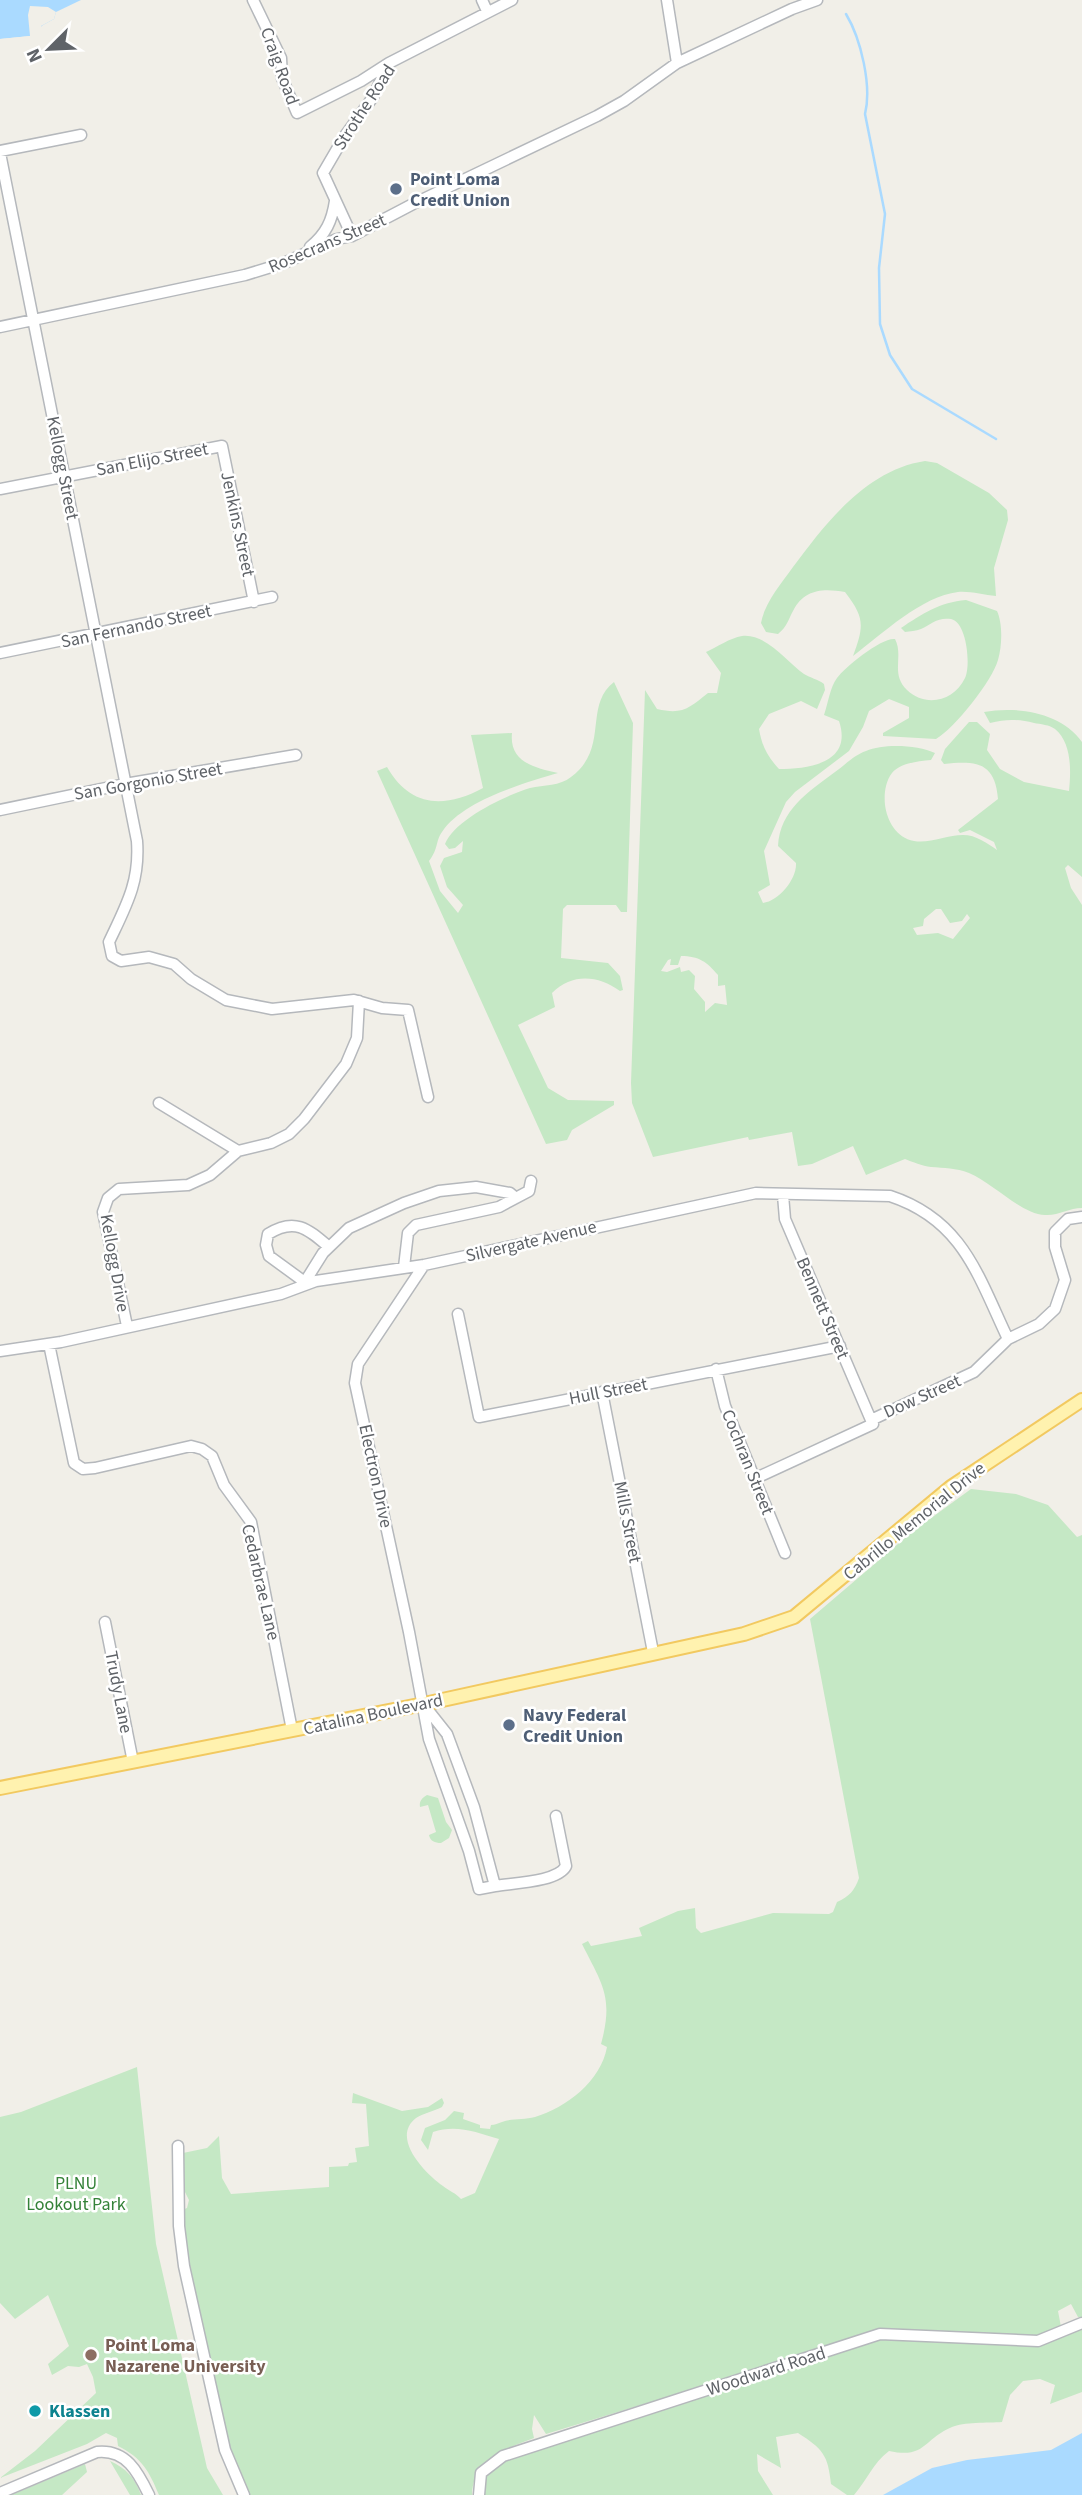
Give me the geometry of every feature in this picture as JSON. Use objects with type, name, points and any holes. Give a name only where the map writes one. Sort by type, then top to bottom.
[{"type":"main road","name":"Cabrillo Memorial Drive","points":[[744,1634],[794,1617],[951,1488],[1082,1400]]},
{"type":"main road","name":"Catalina Boulevard","points":[[0,1788],[424,1704],[744,1634]]},
{"type":"street","name":"Craig Road","points":[[253,0],[281,58],[282,78],[297,113],[361,81],[389,63]]},
{"type":"street","points":[[482,0],[487,11]]},
{"type":"street","name":"Strothe Road","points":[[352,236],[323,173],[344,137],[373,97],[389,63],[512,0]]},
{"type":"street","points":[[667,0],[677,63]]},
{"type":"street","name":"Rosecrans Street","points":[[0,327],[245,275],[299,257],[337,239],[352,236],[597,116],[624,101],[677,63],[817,0]]},
{"type":"street","points":[[0,152],[81,135]]},
{"type":"street","name":"Kellogg Street","points":[[0,152],[125,784]]},
{"type":"street","points":[[299,257],[322,237],[333,218],[335,199]]},
{"type":"street","name":"San Elijo Street","points":[[0,489],[222,446]]},
{"type":"street","name":"Jenkins Street","points":[[222,446],[254,602]]},
{"type":"street","name":"San Fernando Street","points":[[0,653],[272,597]]},
{"type":"street","name":"San Gorgonio Street","points":[[0,810],[125,784],[296,755]]},
{"type":"street","points":[[125,784],[139,864],[132,895],[109,942],[112,956],[121,961],[149,957],[174,964],[191,979],[226,1000],[272,1009],[359,1002],[382,1008],[408,1010],[428,1097]]},
{"type":"street","name":"Kellogg Drive","points":[[127,1326],[103,1212],[108,1198],[119,1189],[188,1185],[211,1175],[238,1151],[271,1143],[289,1134],[304,1119],[346,1064],[357,1038],[359,1002]]},
{"type":"street","points":[[159,1103],[238,1151]]},
{"type":"street","points":[[404,1267],[408,1233],[416,1225],[499,1207],[528,1191],[531,1181]]},
{"type":"street","points":[[329,1247],[307,1228],[291,1226],[268,1234],[266,1245],[269,1256],[304,1284],[323,1253],[349,1228],[404,1203],[439,1191],[476,1187],[510,1193],[516,1198]]},
{"type":"street","name":"Silvergate Avenue","points":[[0,1351],[49,1344],[281,1294],[316,1281],[424,1265],[756,1193],[890,1196],[910,1202],[948,1230],[968,1254],[1008,1339]]},
{"type":"street","name":"Bennett Street","points":[[783,1195],[785,1219],[871,1420]]},
{"type":"street","name":"Dow Street","points":[[754,1479],[873,1424],[871,1420],[974,1372],[1008,1339],[1039,1324],[1055,1309],[1065,1280],[1055,1247],[1055,1232],[1068,1219],[1082,1217]]},
{"type":"street","name":"Electron Drive","points":[[424,1265],[358,1364],[355,1383],[424,1704],[429,1739],[469,1851],[479,1889],[495,1886],[474,1807],[447,1734],[424,1704]]},
{"type":"street","name":"Hull Street","points":[[458,1314],[479,1417],[840,1346]]},
{"type":"street","name":"Cedarbrae Lane","points":[[49,1344],[75,1463],[83,1469],[191,1446],[212,1456],[223,1485],[251,1522],[292,1730]]},
{"type":"street","name":"Cochran Street","points":[[716,1369],[725,1406],[785,1553]]},
{"type":"street","name":"Mills Street","points":[[602,1392],[653,1652]]},
{"type":"street","name":"Trudy Lane","points":[[105,1622],[133,1762]]},
{"type":"street","points":[[495,1886],[554,1876],[563,1872],[566,1866],[555,1816]]},
{"type":"street","points":[[178,2146],[179,2226],[184,2266],[225,2450],[244,2495]]},
{"type":"street","name":"Woodward Road","points":[[480,2495],[481,2473],[503,2456],[880,2334],[1038,2341],[1082,2323]]},
{"type":"street","points":[[0,2493],[92,2454],[107,2451],[120,2455],[137,2470],[149,2495]]},
{"type":"green space","points":[[925,461],[937,463],[989,493],[1007,510],[1008,520],[994,568],[996,596],[958,592],[944,595],[903,617],[853,656],[861,622],[845,592],[822,590],[808,594],[797,604],[778,634],[766,632],[761,623],[770,601],[834,516],[866,487],[884,475]]},
{"type":"green space","points":[[966,600],[997,611],[1000,622],[998,660],[981,691],[953,725],[936,739],[883,736],[883,733],[909,718],[909,707],[889,699],[869,711],[849,751],[795,792],[786,802],[764,851],[770,885],[758,892],[763,903],[769,901],[781,894],[794,876],[796,863],[778,846],[780,833],[790,812],[815,787],[862,753],[873,748],[901,746],[935,753],[931,760],[900,767],[888,780],[886,811],[890,822],[902,836],[920,842],[968,835],[997,850],[994,842],[970,830],[960,833],[958,830],[998,799],[993,777],[982,766],[965,763],[944,764],[941,760],[945,749],[969,722],[977,722],[990,734],[987,750],[1000,769],[1024,782],[1069,791],[1070,766],[1067,749],[1055,729],[1017,720],[990,723],[984,712],[1010,710],[1037,713],[1073,732],[1082,742],[1082,877],[1068,865],[1065,868],[1071,888],[1082,905],[1082,1208],[1050,1215],[1036,1213],[969,1173],[918,1164],[905,1159],[866,1175],[853,1146],[812,1164],[798,1166],[792,1132],[749,1140],[748,1137],[653,1157],[632,1103],[631,1083],[645,690],[657,709],[685,709],[708,693],[717,693],[721,673],[706,652],[737,637],[751,636],[759,639],[776,649],[804,674],[824,684],[825,690],[817,709],[801,701],[769,714],[759,729],[771,760],[779,769],[815,765],[834,755],[840,746],[842,735],[839,721],[824,715],[835,682],[855,660],[882,643],[895,639],[899,678],[914,696],[939,699],[947,697],[960,686],[967,672],[967,655],[964,636],[956,622],[942,619],[917,630],[905,632],[901,628],[948,603]],"holes":[[[936,909],[941,909],[950,923],[962,921],[967,914],[970,918],[953,939],[938,933],[917,935],[913,928],[923,926],[924,919]],[[681,956],[698,959],[714,970],[718,975],[718,986],[725,985],[727,1005],[715,1003],[705,1012],[705,1002],[694,989],[695,976],[689,970],[681,972],[680,967],[667,972],[661,971],[668,960],[671,959],[670,965],[678,965]]]},
{"type":"green space","points":[[614,682],[633,723],[627,912],[621,912],[616,905],[567,905],[563,909],[561,958],[608,963],[620,976],[623,990],[594,979],[568,982],[552,993],[555,1007],[518,1025],[548,1088],[568,1100],[614,1101],[614,1105],[572,1130],[567,1140],[546,1144],[377,771],[387,767],[406,790],[417,797],[442,801],[455,799],[483,788],[471,735],[512,733],[512,743],[519,757],[533,766],[558,773],[479,802],[451,821],[442,832],[429,861],[440,891],[458,913],[463,905],[447,887],[440,866],[444,858],[462,852],[463,841],[455,848],[449,849],[445,844],[450,835],[495,802],[530,788],[567,780],[583,766],[594,741],[600,703]]},
{"type":"green space","points":[[971,1489],[1016,1494],[1048,1505],[1077,1537],[1082,1535],[1082,2317],[1078,2317],[1071,2304],[1058,2311],[1061,2327],[1039,2337],[1010,2339],[889,2329],[546,2434],[534,2415],[534,2438],[502,2451],[484,2464],[478,2472],[472,2495],[247,2495],[232,2464],[183,2247],[182,2210],[187,2208],[189,2200],[183,2188],[183,2153],[207,2148],[219,2136],[222,2178],[231,2194],[329,2187],[329,2167],[348,2166],[349,2163],[357,2162],[355,2148],[369,2146],[366,2104],[352,2103],[353,2093],[402,2111],[428,2107],[442,2098],[442,2107],[416,2118],[409,2126],[407,2135],[413,2155],[420,2164],[461,2199],[475,2193],[499,2139],[466,2130],[441,2130],[433,2132],[428,2150],[421,2140],[425,2128],[445,2120],[454,2111],[464,2113],[463,2119],[480,2125],[480,2128],[490,2129],[491,2125],[547,2113],[570,2100],[598,2071],[607,2047],[601,2044],[606,2002],[600,1981],[582,1944],[588,1941],[591,1946],[642,1936],[639,1928],[678,1911],[695,1908],[696,1928],[701,1933],[773,1913],[833,1912],[837,1902],[851,1893],[859,1878],[810,1619],[912,1532]]},
{"type":"green space","points":[[427,1795],[438,1798],[446,1822],[452,1830],[449,1838],[441,1843],[433,1841],[429,1835],[436,1832],[428,1805],[420,1807],[421,1800]]},
{"type":"green space","name":"Point Loma Nazarene University","points":[[137,2067],[156,2244],[207,2468],[223,2495],[159,2495],[144,2466],[118,2446],[117,2438],[106,2433],[87,2444],[0,2478],[35,2451],[96,2393],[87,2364],[79,2367],[68,2366],[52,2375],[48,2364],[69,2346],[48,2295],[15,2319],[0,2303],[0,2117],[21,2112]]},
{"type":"green space","points":[[1082,2327],[1082,2392],[1050,2404],[1055,2385],[1040,2379],[1023,2381],[1010,2395],[1002,2422],[957,2425],[942,2432],[918,2450],[901,2453],[889,2451],[854,2495],[847,2495],[831,2484],[823,2454],[798,2433],[776,2437],[781,2468],[757,2454],[758,2471],[773,2495],[483,2495],[484,2476],[505,2458],[867,2341],[899,2337],[1036,2345]]},
{"type":"green space","points":[[110,2461],[129,2474],[141,2495],[130,2495]]},
{"type":"green space","points":[[85,2464],[87,2472],[62,2495],[11,2495]]},
{"type":"water","points":[[0,0],[81,0],[56,12],[54,19],[30,36],[0,39]]},
{"type":"water","points":[[1082,2433],[1082,2495],[883,2495],[932,2468],[967,2460],[1051,2450]]},
{"type":"pier","points":[[30,6],[48,7],[56,12],[54,19],[41,26],[42,30],[32,40],[0,43],[0,39],[30,36]]},
{"type":"waterway","points":[[846,14],[864,63],[867,90],[865,114],[885,214],[879,268],[880,324],[890,355],[912,389],[996,439]]},
{"type":"place","name":"Point Loma Credit Union","points":[[396,189]]},
{"type":"place","name":"Navy Federal Credit Union","points":[[509,1725]]},
{"type":"place","name":"Point Loma Nazarene University","points":[[91,2355]]},
{"type":"place","name":"Klassen","points":[[35,2411]]},
{"type":"park label","name":"PLNU Lookout Park","points":[[76,2193]]}]
